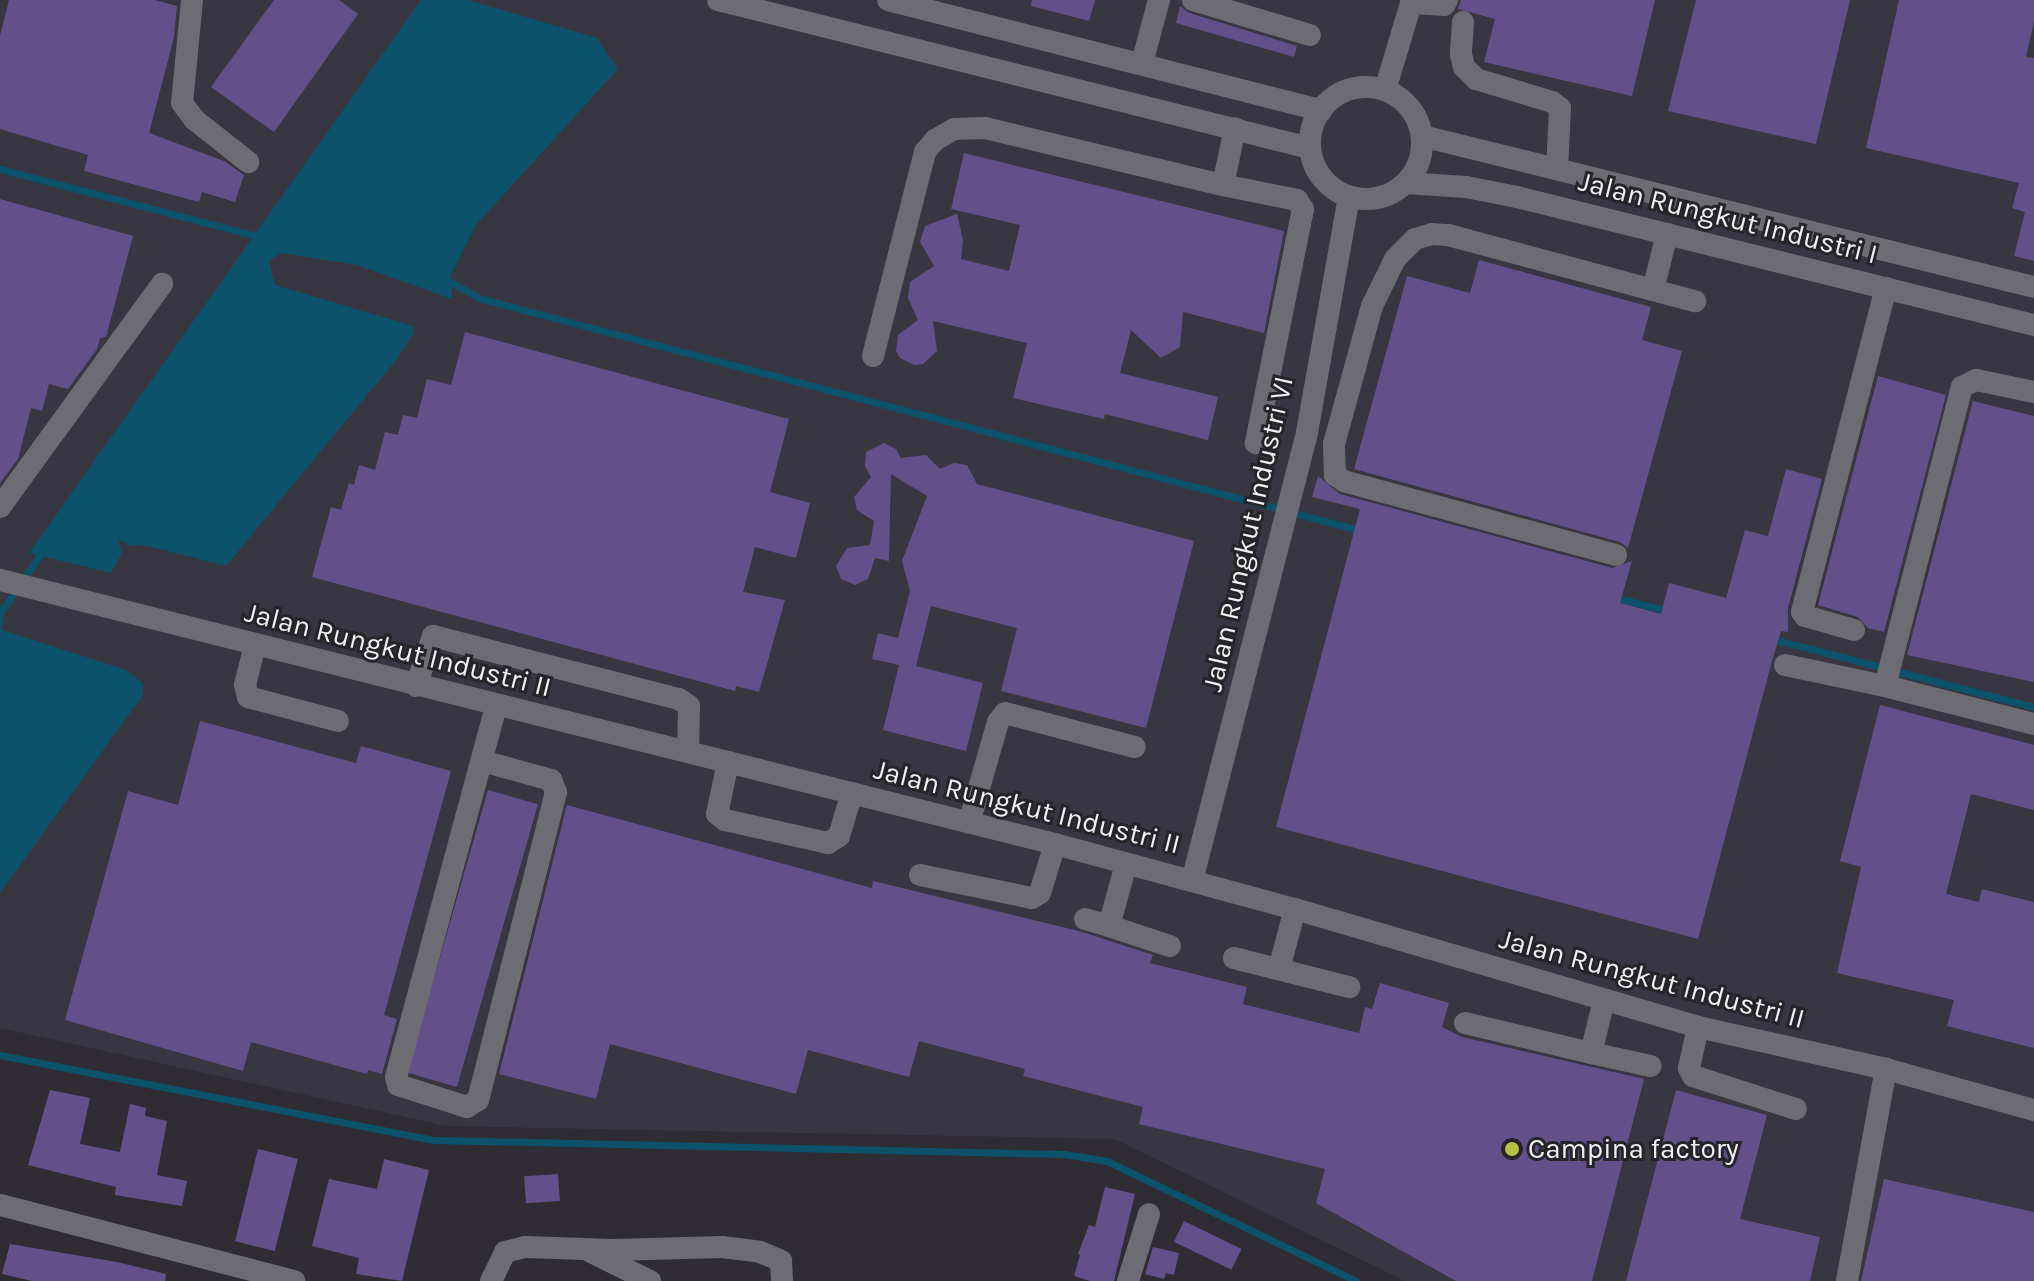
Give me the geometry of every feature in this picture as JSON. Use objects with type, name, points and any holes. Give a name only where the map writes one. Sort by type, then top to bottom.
[{"type":"street","points":[[192,0],[182,103],[195,120],[248,162]]},
{"type":"street","points":[[718,0],[1310,148]]},
{"type":"street","points":[[888,0],[1321,110]]},
{"type":"street","points":[[1142,63],[1159,0]]},
{"type":"street","points":[[1193,0],[1310,35]]},
{"type":"street","points":[[1385,90],[1411,1],[1444,5],[1447,0]]},
{"type":"street","points":[[1463,22],[1464,67],[1476,79],[1552,102],[1560,108],[1557,169]]},
{"type":"street","points":[[1367,87],[1385,90],[1403,100],[1416,116],[1422,136],[1419,161],[1406,183],[1379,197],[1349,197],[1322,178],[1310,148],[1312,128],[1321,110],[1334,97],[1367,87]]},
{"type":"street","points":[[873,356],[925,152],[935,140],[954,129],[985,128],[1297,200],[1303,209],[1256,443]]},
{"type":"street","points":[[1223,185],[1235,128]]},
{"type":"street","name":"Jalan Rungkut Industri I","points":[[1422,136],[2034,287]]},
{"type":"street","name":"Jalan Rungkut Industri I","points":[[1406,183],[1466,187],[1517,197],[2034,325]]},
{"type":"street","name":"Jalan Rungkut Industri VI","points":[[1192,881],[1306,438],[1349,197]]},
{"type":"street","points":[[1653,290],[1667,234]]},
{"type":"street","points":[[1616,555],[1344,481],[1332,468],[1334,444],[1372,306],[1395,259],[1415,239],[1448,235],[1695,301]]},
{"type":"street","points":[[0,507],[162,284]]},
{"type":"street","points":[[1854,630],[1805,616],[1802,612],[1886,288]]},
{"type":"street","points":[[1885,682],[1962,387],[1976,380],[2034,392]]},
{"type":"street","points":[[1306,438],[1334,444]]},
{"type":"street","name":"Jalan Rungkut Industri II","points":[[0,580],[1055,844],[1295,909],[1698,1027],[1886,1069],[2034,1110]]},
{"type":"street","points":[[416,686],[433,636],[679,699],[689,706],[688,752]]},
{"type":"street","points":[[255,645],[245,685],[248,697],[338,721]]},
{"type":"street","points":[[1785,665],[1885,682],[2034,724]]},
{"type":"street","points":[[482,761],[551,780],[556,792],[478,1100],[467,1107],[398,1085],[396,1077],[496,706]]},
{"type":"street","points":[[969,823],[998,722],[1005,713],[1135,747]]},
{"type":"street","points":[[728,762],[717,814],[725,820],[828,843],[839,836],[852,793]]},
{"type":"street","points":[[920,875],[1032,898],[1040,893],[1055,844]]},
{"type":"street","points":[[1109,926],[1126,864]]},
{"type":"street","points":[[1279,969],[1295,909]]},
{"type":"street","points":[[1085,919],[1170,946]]},
{"type":"street","points":[[1234,958],[1349,987]]},
{"type":"street","points":[[1591,1053],[1604,1000]]},
{"type":"street","points":[[1465,1023],[1651,1066]]},
{"type":"street","points":[[1698,1027],[1689,1068],[1693,1076],[1796,1109]]},
{"type":"street","points":[[1847,1281],[1886,1069]]},
{"type":"street","points":[[0,1205],[294,1281]]},
{"type":"street","points":[[1128,1281],[1149,1214]]},
{"type":"street","points":[[491,1281],[509,1249],[525,1247],[722,1247],[760,1252],[781,1261],[782,1281]]},
{"type":"street","points":[[587,1249],[650,1281]]},
{"type":"shaded area","points":[[0,0],[2034,0],[2034,1281],[1405,1281],[1115,1139],[447,1126],[0,1028]]},
{"type":"water","points":[[421,0],[468,0],[597,38],[618,69],[476,225],[451,275],[452,299],[357,265],[281,253],[269,261],[275,285],[413,326],[413,334],[397,359],[226,566],[143,545],[131,546],[118,539],[122,553],[111,573],[29,553]]},
{"type":"water","points":[[0,607],[5,607],[2,630],[126,670],[143,683],[143,695],[0,893]]},
{"type":"building","points":[[9,0],[155,0],[177,6],[174,37],[149,133],[224,161],[244,175],[235,202],[202,192],[199,202],[84,171],[88,155],[0,129],[0,36]]},
{"type":"building","points":[[274,0],[339,0],[358,14],[274,132],[211,87]]},
{"type":"building","points":[[1032,0],[1095,0],[1089,21],[1031,6]]},
{"type":"building","points":[[1461,0],[1655,0],[1632,96],[1484,62],[1495,19],[1458,9]]},
{"type":"building","points":[[1696,0],[1850,0],[1816,144],[1668,111]]},
{"type":"building","points":[[1899,0],[2034,0],[2034,22],[2026,57],[2034,58],[2034,261],[2014,256],[2025,212],[2012,208],[2019,183],[1866,148]]},
{"type":"building","points":[[1180,6],[1189,13],[1297,46],[1294,57],[1176,23]]},
{"type":"building","points":[[964,153],[1284,231],[1264,333],[1183,312],[1180,347],[1161,358],[1131,330],[1120,373],[1218,397],[1208,440],[1105,414],[1104,419],[1013,398],[1027,343],[933,321],[937,351],[923,364],[914,365],[900,358],[896,351],[898,335],[918,320],[908,298],[910,282],[934,266],[920,242],[925,226],[957,214],[963,240],[961,259],[1009,271],[1020,225],[951,209]]},
{"type":"building","points":[[0,199],[133,236],[106,337],[100,338],[97,349],[68,389],[49,384],[42,411],[31,408],[18,459],[0,483]]},
{"type":"building","points":[[1479,260],[1651,307],[1642,340],[1682,351],[1628,548],[1620,542],[1354,469],[1407,276],[1470,293]]},
{"type":"building","points":[[465,332],[789,419],[770,492],[810,503],[796,558],[755,547],[743,592],[785,600],[759,692],[736,686],[735,691],[312,577],[331,507],[341,510],[349,483],[354,485],[359,465],[375,470],[385,432],[398,435],[403,415],[417,418],[427,379],[451,385]]},
{"type":"building","points":[[1878,376],[1946,395],[1884,632],[1868,628],[1858,617],[1818,605]]},
{"type":"building","points":[[1973,401],[2034,416],[2034,682],[1907,655]]},
{"type":"building","points":[[884,443],[896,449],[901,458],[926,455],[940,469],[954,463],[967,465],[977,484],[1194,541],[1146,728],[1001,691],[1017,628],[931,606],[916,666],[983,683],[966,751],[883,730],[899,665],[872,659],[878,633],[898,638],[910,591],[902,561],[927,496],[891,474],[889,561],[875,558],[868,579],[855,585],[841,579],[836,566],[847,548],[870,545],[874,521],[857,510],[854,497],[871,477],[865,466],[866,452]]},
{"type":"building","points":[[1786,469],[1822,479],[1788,608],[1788,632],[1781,631],[1772,661],[1698,939],[1276,827],[1360,509],[1312,497],[1318,476],[1340,494],[1612,568],[1632,561],[1620,603],[1661,614],[1669,583],[1726,598],[1745,530],[1768,536]]},
{"type":"building","points":[[1880,705],[2034,745],[2034,810],[1971,794],[1946,894],[1979,902],[1982,889],[2034,902],[2034,1048],[1947,1026],[1954,1000],[1837,973],[1861,867],[1840,861]]},
{"type":"building","points":[[200,721],[356,763],[361,746],[451,771],[384,1015],[397,1019],[382,1074],[368,1070],[367,1074],[251,1042],[243,1071],[65,1020],[128,791],[178,805]]},
{"type":"building","points":[[488,790],[538,804],[457,1087],[407,1073]]},
{"type":"building","points":[[567,805],[872,888],[873,881],[1079,931],[1153,955],[1150,963],[1247,987],[1243,1004],[1359,1033],[1365,1007],[1372,1009],[1380,983],[1449,1003],[1442,1027],[1462,1037],[1644,1079],[1592,1281],[1456,1281],[1316,1203],[1325,1169],[1139,1124],[1143,1107],[1023,1076],[1025,1069],[919,1041],[909,1077],[808,1050],[796,1094],[610,1044],[596,1099],[499,1074]]},
{"type":"building","points":[[50,1090],[90,1098],[80,1144],[120,1152],[130,1104],[146,1108],[145,1116],[167,1121],[157,1175],[187,1181],[182,1206],[115,1195],[116,1187],[28,1165]]},
{"type":"building","points":[[1676,1090],[1767,1115],[1740,1219],[1820,1237],[1810,1281],[1626,1281]]},
{"type":"building","points":[[258,1149],[298,1159],[275,1251],[235,1241]]},
{"type":"building","points":[[384,1159],[429,1170],[402,1281],[356,1274],[359,1258],[312,1246],[329,1179],[377,1189]]},
{"type":"building","points":[[558,1174],[560,1201],[526,1203],[524,1176]]},
{"type":"building","points":[[1884,1179],[2034,1212],[2034,1281],[1861,1281]]},
{"type":"building","points":[[1105,1187],[1135,1194],[1114,1281],[1090,1281],[1074,1276],[1089,1225],[1095,1227]]},
{"type":"building","points":[[1184,1221],[1242,1249],[1231,1270],[1174,1242]]},
{"type":"building","points":[[10,1244],[117,1262],[166,1274],[165,1281],[32,1281],[2,1274]]},
{"type":"building","points":[[1153,1247],[1179,1253],[1174,1275],[1166,1273],[1164,1279],[1145,1274]]},
{"type":"waterway","points":[[0,169],[264,238]]},
{"type":"waterway","points":[[446,279],[479,298],[1363,531]]},
{"type":"waterway","points":[[0,613],[44,549]]},
{"type":"waterway","points":[[1614,597],[1668,611]]},
{"type":"waterway","points":[[1769,638],[2034,707]]},
{"type":"waterway","points":[[0,1055],[435,1140],[1064,1154],[1107,1161],[1356,1281]]},
{"type":"place","name":"Campina factory","points":[[1512,1149]]}]
